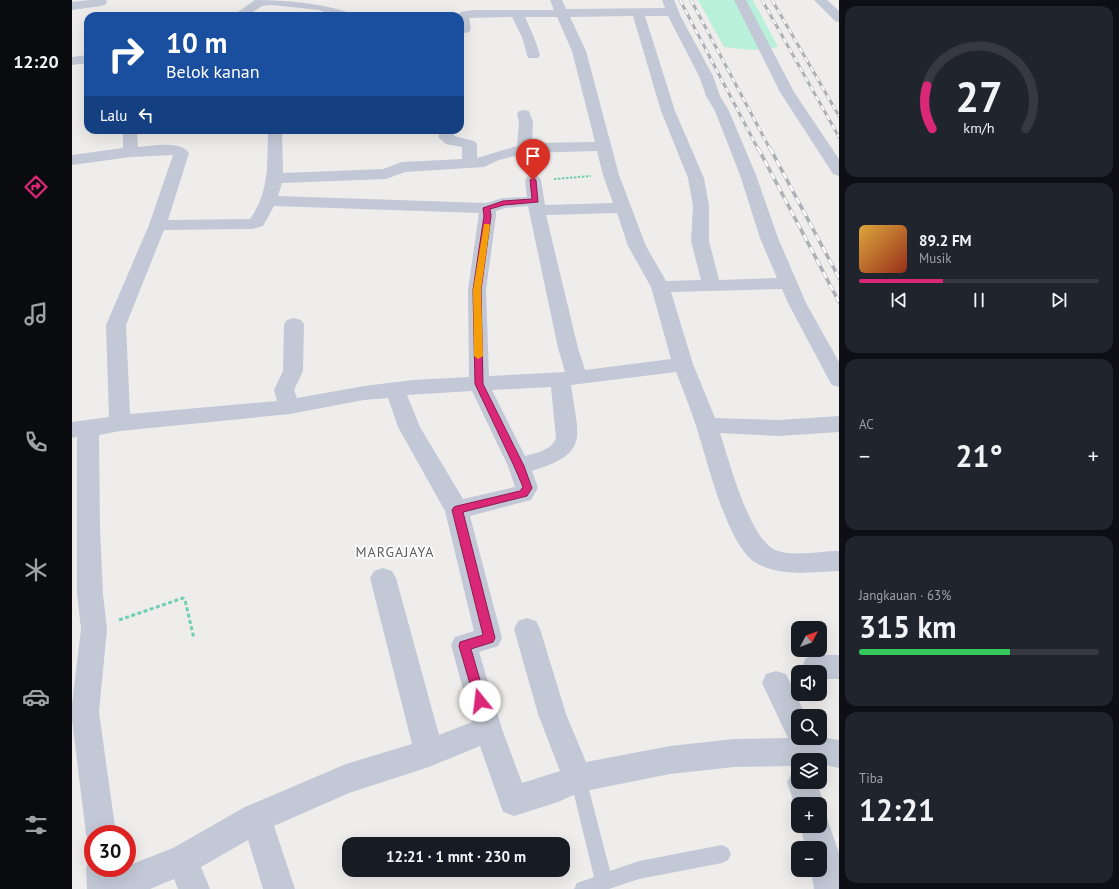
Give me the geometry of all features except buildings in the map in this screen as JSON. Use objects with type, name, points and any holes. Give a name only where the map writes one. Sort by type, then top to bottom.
[{"type":"street","points":[[556,0],[579,51],[611,175],[637,246],[660,287],[683,364],[707,425],[720,468],[739,519],[760,553],[765,557],[777,561],[839,561]]},
{"type":"street","points":[[740,0],[787,92],[839,171]]},
{"type":"street","points":[[820,0],[837,15]]},
{"type":"street","points":[[244,12],[259,3],[272,1],[321,7],[335,12]]},
{"type":"street","points":[[72,6],[101,2]]},
{"type":"street","points":[[464,16],[563,13],[638,13],[671,6],[706,76],[713,96],[722,111],[748,175],[769,238],[788,283],[839,380]]},
{"type":"street","points":[[638,13],[668,111],[696,178],[701,206],[700,241],[711,285]]},
{"type":"street","points":[[518,14],[528,36],[532,55]]},
{"type":"street","points":[[72,61],[84,60]]},
{"type":"street","points":[[524,114],[526,122],[524,145],[526,148]]},
{"type":"street","points":[[130,134],[131,152]]},
{"type":"street","points":[[158,225],[252,224],[257,222],[268,201],[276,178],[275,134]]},
{"type":"street","points":[[447,134],[446,137],[454,143],[469,144],[470,163]]},
{"type":"street","points":[[276,178],[386,174],[402,167],[484,162],[494,157],[526,148],[604,146]]},
{"type":"street","points":[[72,160],[131,152],[176,150],[181,153],[158,225],[116,325],[120,423]]},
{"type":"street","points":[[519,466],[548,456],[564,448],[567,438],[568,348],[536,206],[533,180]]},
{"type":"street","points":[[268,201],[487,208],[503,203],[536,206],[623,208]]},
{"type":"street","points":[[457,510],[523,494],[527,488],[519,466],[479,384],[477,290],[488,216],[487,208]]},
{"type":"street","points":[[660,287],[700,287],[711,285],[788,283]]},
{"type":"street","points":[[290,407],[284,390],[293,371],[294,324]]},
{"type":"street","points":[[99,825],[85,712],[94,629],[90,594],[80,430],[120,423],[290,407],[364,393],[413,387],[568,378],[683,364]]},
{"type":"street","points":[[395,390],[409,427],[457,510],[489,638],[464,646],[488,729],[514,801],[558,787],[578,778],[670,760],[800,747],[839,754]]},
{"type":"street","points":[[707,425],[779,428],[839,424]]},
{"type":"street","points":[[383,578],[429,753]]},
{"type":"street","points":[[527,628],[552,714],[578,778]]},
{"type":"street","points":[[776,683],[800,747]]},
{"type":"street","points":[[110,889],[183,860],[256,818],[346,779],[429,753],[488,729]]},
{"type":"street","points":[[256,818],[280,889]]},
{"type":"street","points":[[817,833],[825,858],[830,889]]},
{"type":"street","points":[[183,860],[194,889]]},
{"type":"street","points":[[102,877],[103,889]]},
{"type":"lane","points":[[578,778],[604,882]]},
{"type":"lane","points":[[583,889],[639,870],[722,854]]},
{"type":"path","points":[[533,180],[611,175]]},
{"type":"path","points":[[94,629],[183,598],[185,600],[194,639]]},
{"type":"green space","points":[[698,0],[753,0],[778,47],[753,50],[724,47]]},
{"type":"railway","points":[[680,0],[758,149]]},
{"type":"railway","points":[[691,0],[770,149]]},
{"type":"railway","points":[[762,0],[839,137]]},
{"type":"railway","points":[[772,0],[839,116]]},
{"type":"railway","points":[[758,148],[839,302]]},
{"type":"railway","points":[[770,148],[839,278]]},
{"type":"slow traffic","points":[[478,356],[477,290],[486,226]]},
{"type":"district","name":"MARGAJAYA","points":[[395,552]]},
{"type":"route","points":[[480,701],[464,646],[489,638],[457,510],[523,494],[527,488],[519,466],[479,384],[477,290],[488,216],[487,208],[503,203],[536,201],[533,180]]}]
